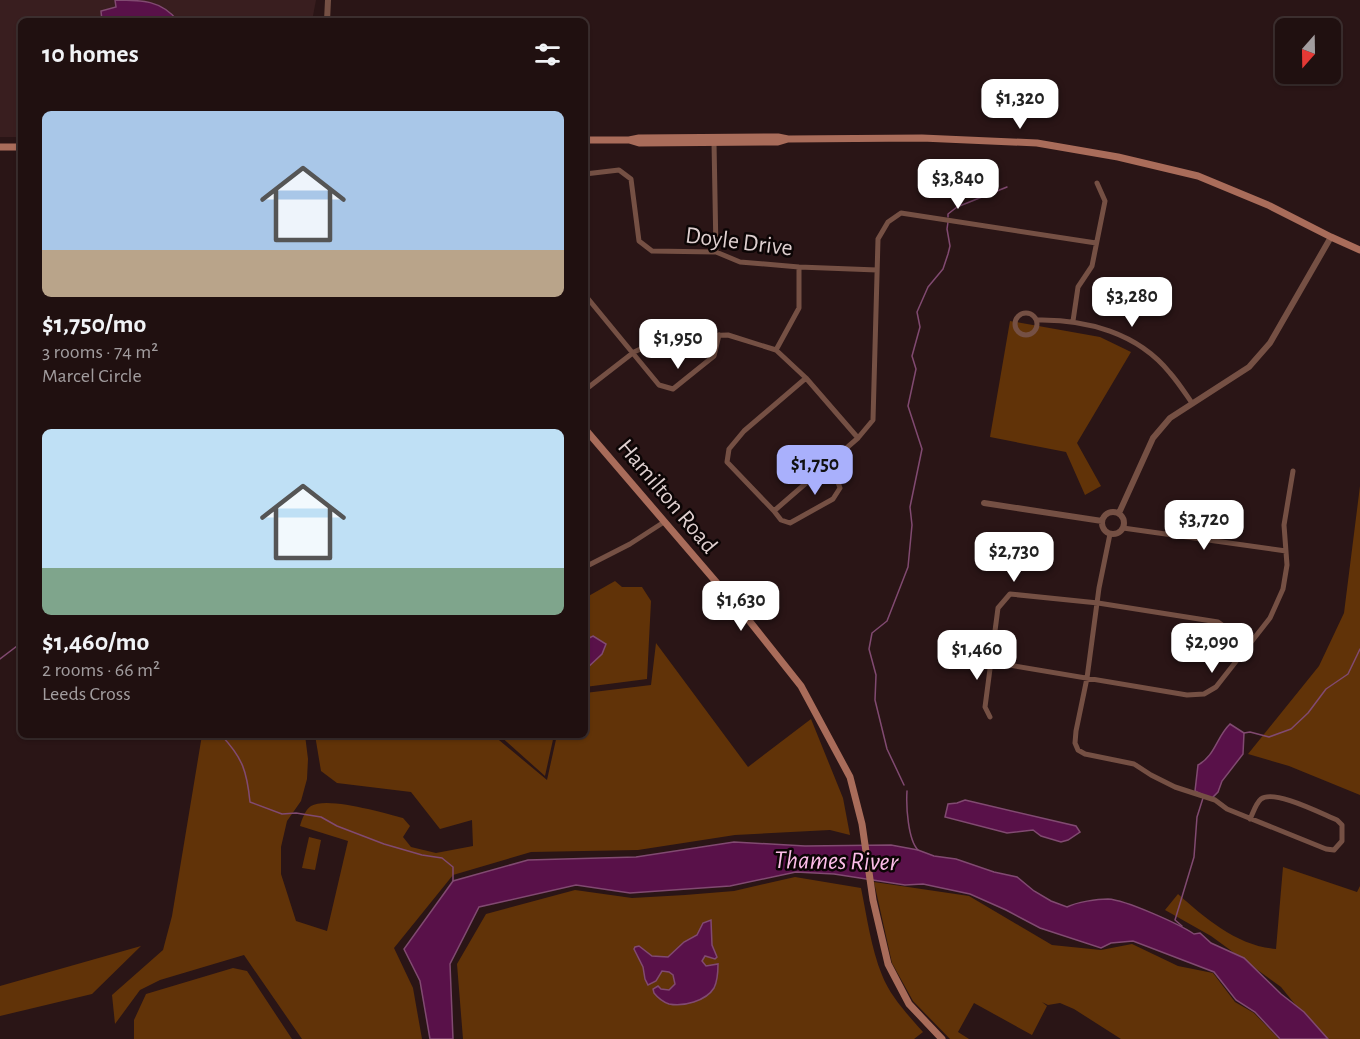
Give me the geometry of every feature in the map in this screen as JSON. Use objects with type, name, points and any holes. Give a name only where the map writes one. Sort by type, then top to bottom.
[{"type":"main road","points":[[588,141],[639,138],[778,137],[789,139],[922,138],[1037,143],[1118,157],[1198,176],[1268,205],[1360,250]]},
{"type":"main road","points":[[628,140],[639,143],[778,142],[789,139]]},
{"type":"main road","points":[[0,147],[18,147]]},
{"type":"main road","name":"Hamilton Road","points":[[588,433],[801,686],[850,777],[864,835],[873,900],[888,964],[909,1004],[942,1039]]},
{"type":"street","points":[[327,18],[328,0]]},
{"type":"street","points":[[714,142],[716,252]]},
{"type":"street","name":"Doyle Drive","points":[[588,174],[619,170],[631,179],[639,241],[652,251],[716,252],[740,262],[877,270]]},
{"type":"street","points":[[1072,321],[1078,287],[1092,266],[1105,201],[1097,183]]},
{"type":"street","points":[[774,511],[858,438],[873,420],[878,239],[888,222],[901,213],[1096,243]]},
{"type":"street","points":[[1119,513],[1153,438],[1170,418],[1249,367],[1269,343],[1330,237]]},
{"type":"street","points":[[776,350],[799,308],[799,267]]},
{"type":"street","points":[[588,298],[660,385],[673,389],[714,356],[719,335]]},
{"type":"street","points":[[1037,320],[1037,328],[1032,333],[1022,333],[1016,328],[1016,320],[1024,313],[1031,314],[1037,320],[1072,321],[1114,332],[1146,350],[1171,373],[1192,403]]},
{"type":"street","points":[[588,388],[634,352],[667,337],[728,335],[776,350],[806,378],[858,438]]},
{"type":"street","points":[[806,378],[744,431],[729,449],[727,462],[781,520],[789,523],[833,499],[840,488],[831,462]]},
{"type":"street","points":[[991,662],[1187,695],[1204,694],[1216,687],[1270,618],[1283,589],[1287,565],[1284,525],[1293,471]]},
{"type":"street","points":[[984,503],[1102,521]]},
{"type":"street","points":[[1107,513],[1119,513],[1124,521],[1123,528],[1119,532],[1110,534],[1103,528],[1102,521],[1107,513]]},
{"type":"street","points":[[588,565],[630,544],[664,522]]},
{"type":"street","points":[[1123,528],[1286,551]]},
{"type":"street","points":[[1110,534],[1074,743],[1078,750],[1085,754],[1134,764],[1175,787],[1215,800],[1227,809],[1250,819],[1326,849],[1334,850],[1342,841],[1342,825],[1337,820],[1280,797],[1267,796],[1260,800],[1250,819]]},
{"type":"street","points":[[990,717],[985,707],[999,608],[1010,594],[1098,603],[1218,622],[1250,645]]},
{"type":"shaded area","points":[[0,0],[316,0],[313,18],[18,18],[18,137],[0,137]]},
{"type":"shaded area","points":[[1010,321],[1100,337],[1131,352],[1077,443],[1101,486],[1085,495],[1066,452],[990,437]]},
{"type":"shaded area","points":[[1360,486],[1360,795],[1289,766],[1248,754],[1319,666],[1344,613]]},
{"type":"shaded area","points":[[615,581],[622,587],[642,587],[651,601],[647,679],[588,687],[588,596]]},
{"type":"shaded area","points":[[656,643],[748,767],[811,719],[843,798],[850,835],[830,830],[735,835],[638,850],[531,852],[453,875],[394,948],[413,988],[422,1039],[302,1039],[244,955],[160,980],[140,990],[115,1024],[112,995],[163,950],[172,916],[202,738],[305,738],[307,779],[301,801],[287,821],[281,847],[281,874],[296,921],[327,931],[348,841],[300,826],[305,812],[311,806],[319,803],[342,804],[403,818],[410,826],[403,837],[411,847],[436,853],[473,846],[472,820],[440,829],[411,792],[337,783],[321,771],[316,738],[497,738],[547,780],[556,738],[588,738],[588,693],[651,685]]},
{"type":"shaded area","points":[[502,738],[553,738],[545,776]]},
{"type":"shaded area","points":[[309,837],[321,840],[315,870],[302,868]]},
{"type":"shaded area","points":[[1283,867],[1357,892],[1360,886],[1360,1039],[1323,1039],[1281,987],[1211,936],[1165,910],[1178,894],[1235,937],[1248,943],[1276,949]]},
{"type":"shaded area","points":[[795,877],[861,888],[872,943],[885,983],[923,1032],[914,1039],[463,1039],[457,964],[486,914],[575,890],[632,898],[685,895],[734,891]]},
{"type":"shaded area","points":[[874,882],[969,896],[1052,945],[1101,950],[1132,944],[1178,966],[1213,973],[1235,1002],[1254,1013],[1279,1039],[1121,1039],[1074,1009],[1060,1003],[1048,1005],[1042,1002],[1047,1006],[1032,1035],[974,1003],[958,1032],[969,1039],[950,1039],[913,1001],[892,963]]},
{"type":"shaded area","points":[[141,946],[92,994],[0,1016],[0,986]]},
{"type":"shaded area","points":[[233,968],[247,971],[292,1039],[134,1039],[134,1020],[146,994]]},
{"type":"water","points":[[115,0],[134,0],[158,5],[175,18],[102,18],[101,11],[116,7]]},
{"type":"water","points":[[593,636],[606,644],[602,654],[588,667],[588,638]]},
{"type":"water","points":[[1230,724],[1244,733],[1243,754],[1211,799],[1195,791],[1198,765],[1212,751]]},
{"type":"water","points":[[965,800],[1076,826],[1080,832],[1061,842],[1041,836],[1033,830],[1007,833],[945,817],[948,804]]},
{"type":"water","name":"Thames River","points":[[734,842],[805,846],[891,845],[956,859],[1017,877],[1034,891],[1067,907],[1081,902],[1103,899],[1127,903],[1194,934],[1200,933],[1211,943],[1244,958],[1281,994],[1304,1012],[1328,1039],[1280,1039],[1255,1012],[1236,1000],[1214,972],[1133,941],[1111,943],[1101,948],[1040,928],[970,894],[923,884],[905,885],[834,874],[796,872],[730,886],[630,893],[576,885],[479,907],[450,964],[453,1039],[430,1039],[420,981],[404,949],[453,881],[528,860],[636,857]]},
{"type":"water","points":[[711,920],[712,945],[717,957],[715,959],[705,956],[702,961],[706,966],[718,964],[714,988],[706,996],[687,1004],[675,1005],[661,1000],[653,989],[658,986],[669,990],[675,984],[673,975],[662,971],[656,981],[648,985],[635,947],[639,946],[652,956],[668,957],[684,942],[697,935],[703,923]]},
{"type":"waterway","points":[[948,217],[948,214],[957,207],[1007,187]]},
{"type":"waterway","points":[[904,785],[887,749],[875,700],[876,675],[869,649],[872,633],[887,621],[908,567],[912,525],[910,507],[922,449],[908,406],[916,369],[912,356],[920,327],[917,312],[928,287],[943,269],[950,246],[948,222]]},
{"type":"waterway","points":[[0,659],[18,645]]},
{"type":"waterway","points":[[1244,733],[1250,732],[1269,737],[1291,729],[1308,713],[1326,689],[1348,674],[1360,649]]},
{"type":"waterway","points":[[223,738],[243,766],[250,802],[282,814],[296,813],[321,817],[337,826],[384,844],[442,858],[453,867],[453,881]]},
{"type":"waterway","points":[[907,791],[910,831],[918,850]]},
{"type":"waterway","points":[[1182,926],[1175,920],[1194,857],[1197,817],[1203,798]]}]
